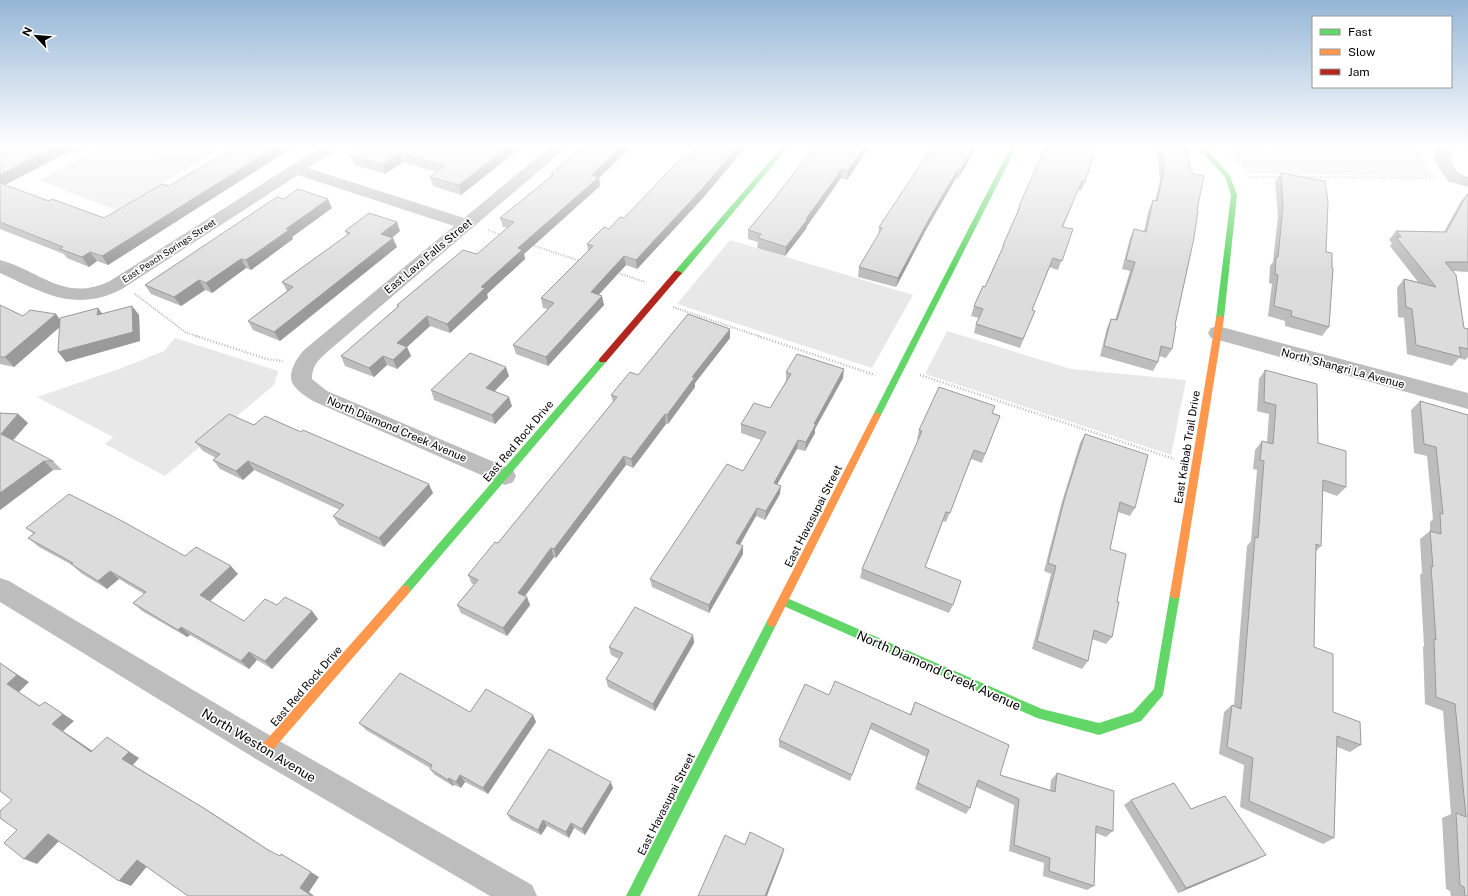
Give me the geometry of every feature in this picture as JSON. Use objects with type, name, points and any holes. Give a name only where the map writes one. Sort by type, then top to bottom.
[{"type":"street","name":"East Peach Springs Street","points":[[0,266],[62,293],[84,295],[101,292],[121,282],[267,188]]},
{"type":"street","points":[[354,188],[466,224]]},
{"type":"street","name":"East Lava Falls Street","points":[[302,368],[326,342],[510,188]]},
{"type":"street","name":"East Red Rock Drive","points":[[266,749],[505,476],[750,188]]},
{"type":"street","name":"East Havasupai Street","points":[[633,896],[993,188]]},
{"type":"street","name":"East Kaibab Trail Drive","points":[[1100,729],[1137,717],[1159,691],[1218,333],[1234,194],[1232,188]]},
{"type":"street","name":"North Shangri La Avenue","points":[[1218,333],[1468,401]]},
{"type":"street","name":"North Diamond Creek Avenue","points":[[302,368],[302,382],[320,396],[505,476]]},
{"type":"street","name":"North Weston Avenue","points":[[0,589],[266,749],[521,896]]},
{"type":"street","name":"North Diamond Creek Avenue","points":[[782,601],[1041,714],[1100,729]]},
{"type":"path","points":[[466,224],[503,235]]},
{"type":"path","points":[[531,244],[582,262]]},
{"type":"path","points":[[611,271],[664,288]]},
{"type":"path","points":[[121,282],[185,332],[267,359],[302,368]]},
{"type":"path","points":[[654,300],[894,381]]},
{"type":"path","points":[[901,369],[1196,466]]},
{"type":"shaded area","points":[[58,188],[154,188],[116,210]]},
{"type":"shaded area","points":[[730,240],[913,295],[872,368],[677,304]]},
{"type":"shaded area","points":[[947,331],[1071,369],[1186,380],[1171,455],[925,374]]},
{"type":"shaded area","points":[[175,338],[278,371],[274,385],[165,476],[105,444],[113,437],[37,397],[119,369],[164,351]]},
{"type":"building","points":[[0,188],[13,188],[49,201],[52,199],[104,218],[155,188],[210,188],[102,256],[90,252],[82,257],[60,249],[63,247],[0,222]]},
{"type":"building","points":[[537,188],[587,188],[518,248],[522,250],[481,287],[485,288],[447,324],[427,316],[397,343],[407,347],[393,360],[383,356],[369,368],[341,356],[399,306],[397,305],[463,250],[477,254],[514,222],[500,218]]},
{"type":"building","points":[[653,188],[703,188],[636,260],[624,256],[591,292],[602,296],[546,357],[513,345],[554,303],[541,298],[593,246],[587,244],[604,227],[609,229],[620,217],[624,218]]},
{"type":"building","points":[[783,188],[828,188],[806,219],[807,220],[786,247],[758,238],[761,234],[748,230]]},
{"type":"building","points":[[905,188],[947,188],[898,278],[859,267],[882,228],[879,227]]},
{"type":"building","points":[[1027,188],[1079,188],[1062,227],[1073,229],[1062,261],[1053,258],[1032,310],[1035,311],[1023,339],[976,324],[983,309],[974,306],[983,286],[985,287],[1004,245],[1020,207],[1019,206]]},
{"type":"building","points":[[1160,188],[1202,188],[1197,210],[1194,238],[1175,325],[1172,349],[1161,346],[1158,362],[1104,346],[1111,319],[1117,320],[1135,262],[1126,260],[1134,229],[1146,232],[1153,200],[1157,201]]},
{"type":"building","points":[[1282,188],[1326,188],[1328,202],[1326,252],[1332,253],[1333,268],[1329,327],[1291,316],[1292,311],[1274,306],[1278,275],[1275,274],[1276,257],[1278,257],[1283,207]]},
{"type":"building","points":[[298,189],[328,199],[286,229],[289,230],[246,260],[241,259],[206,283],[199,280],[174,297],[145,285],[277,197],[284,199]]},
{"type":"building","points":[[1468,193],[1468,262],[1445,262],[1456,275],[1464,328],[1468,329],[1468,349],[1459,347],[1461,357],[1416,345],[1412,309],[1406,307],[1404,279],[1436,287],[1396,237],[1401,237],[1396,231],[1446,232]]},
{"type":"building","points":[[369,213],[397,222],[381,234],[393,238],[274,332],[248,321],[293,287],[282,282],[350,233],[345,231]]},
{"type":"building","points":[[0,305],[23,316],[30,310],[56,314],[5,357],[0,357]]},
{"type":"building","points":[[132,306],[133,332],[58,352],[60,318],[98,308],[97,315]]},
{"type":"building","points":[[688,314],[730,329],[692,377],[695,377],[667,415],[665,414],[631,459],[624,456],[554,549],[551,548],[518,593],[527,597],[503,628],[457,605],[478,580],[468,575],[495,542],[498,543],[617,397],[611,395],[630,372],[638,375]]},
{"type":"building","points":[[470,353],[506,367],[486,388],[509,397],[492,415],[431,390]]},
{"type":"building","points":[[797,354],[844,369],[814,424],[816,424],[806,442],[798,440],[774,483],[781,486],[766,511],[757,508],[736,543],[743,546],[709,605],[650,579],[727,464],[743,471],[766,432],[741,424],[754,403],[770,408],[791,374],[786,372]]},
{"type":"building","points":[[1265,370],[1317,384],[1318,443],[1346,451],[1346,487],[1323,480],[1321,546],[1316,544],[1314,647],[1333,654],[1333,712],[1360,722],[1361,745],[1337,736],[1334,838],[1249,801],[1253,758],[1227,747],[1232,705],[1241,709],[1255,537],[1258,538],[1264,461],[1260,460],[1262,441],[1273,444],[1276,405],[1264,402]]},
{"type":"building","points":[[939,387],[995,406],[992,413],[1000,416],[985,454],[974,450],[950,513],[946,512],[925,567],[961,581],[953,605],[862,569],[922,431],[919,430]]},
{"type":"building","points":[[1420,401],[1468,415],[1468,896],[1465,896],[1464,887],[1460,885],[1456,813],[1466,817],[1455,704],[1436,697],[1434,639],[1436,640],[1430,531],[1441,534],[1440,513],[1443,514],[1436,447],[1424,444]]},
{"type":"building","points":[[0,413],[18,414],[1,434],[53,461],[44,461],[0,493]]},
{"type":"building","points":[[229,414],[254,425],[265,416],[301,432],[303,430],[429,484],[379,538],[333,516],[344,505],[248,461],[236,471],[213,460],[220,454],[195,442]]},
{"type":"building","points":[[1085,434],[1148,455],[1135,508],[1120,502],[1110,549],[1126,554],[1112,637],[1094,630],[1088,661],[1037,641],[1056,566],[1048,563],[1065,497]]},
{"type":"building","points":[[69,494],[124,522],[185,556],[196,547],[231,566],[200,595],[244,621],[265,599],[277,605],[285,597],[312,611],[265,661],[249,652],[241,661],[181,627],[178,630],[133,603],[146,592],[110,571],[98,581],[71,564],[73,563],[28,538],[35,533],[26,528]]},
{"type":"building","points":[[635,607],[693,635],[653,704],[606,679],[623,653],[609,647]]},
{"type":"building","points":[[0,663],[17,675],[7,684],[39,706],[45,702],[63,714],[52,724],[91,752],[107,737],[129,752],[122,759],[202,807],[268,850],[280,856],[281,854],[311,872],[300,888],[312,896],[188,896],[137,860],[119,881],[48,834],[24,859],[4,843],[17,830],[0,818],[0,811],[12,800],[0,791]]},
{"type":"building","points":[[400,673],[470,712],[486,689],[533,715],[483,788],[460,775],[456,782],[449,778],[448,780],[430,769],[432,765],[359,723]]},
{"type":"building","points":[[835,681],[911,715],[915,702],[1009,745],[1000,775],[1055,792],[1057,773],[1114,791],[1113,831],[1096,826],[1094,886],[1049,871],[1050,858],[1014,845],[1019,799],[978,780],[970,808],[918,783],[929,750],[872,723],[852,775],[779,740],[805,684],[829,695]]},
{"type":"building","points":[[549,749],[611,782],[582,829],[571,823],[566,832],[543,820],[538,830],[507,814]]},
{"type":"building","points":[[1174,783],[1191,809],[1225,796],[1266,855],[1186,888],[1131,800]]},
{"type":"building","points":[[750,832],[784,849],[765,896],[698,896],[725,835],[745,845]]},
{"type":"traffic: fast","points":[[678,273],[750,188]]},
{"type":"traffic: fast","points":[[877,415],[993,188]]},
{"type":"traffic: fast","points":[[1220,318],[1234,195],[1232,188]]},
{"type":"traffic: fast","points":[[405,590],[603,360]]},
{"type":"traffic: fast","points":[[783,601],[1041,714],[1099,729],[1137,717],[1159,691],[1175,594]]},
{"type":"traffic: fast","points":[[633,896],[772,622]]},
{"type":"traffic: slow","points":[[1175,594],[1220,318]]},
{"type":"traffic: slow","points":[[772,622],[877,415]]},
{"type":"traffic: slow","points":[[266,749],[405,590]]},
{"type":"traffic: jam","points":[[603,360],[678,273]]}]
